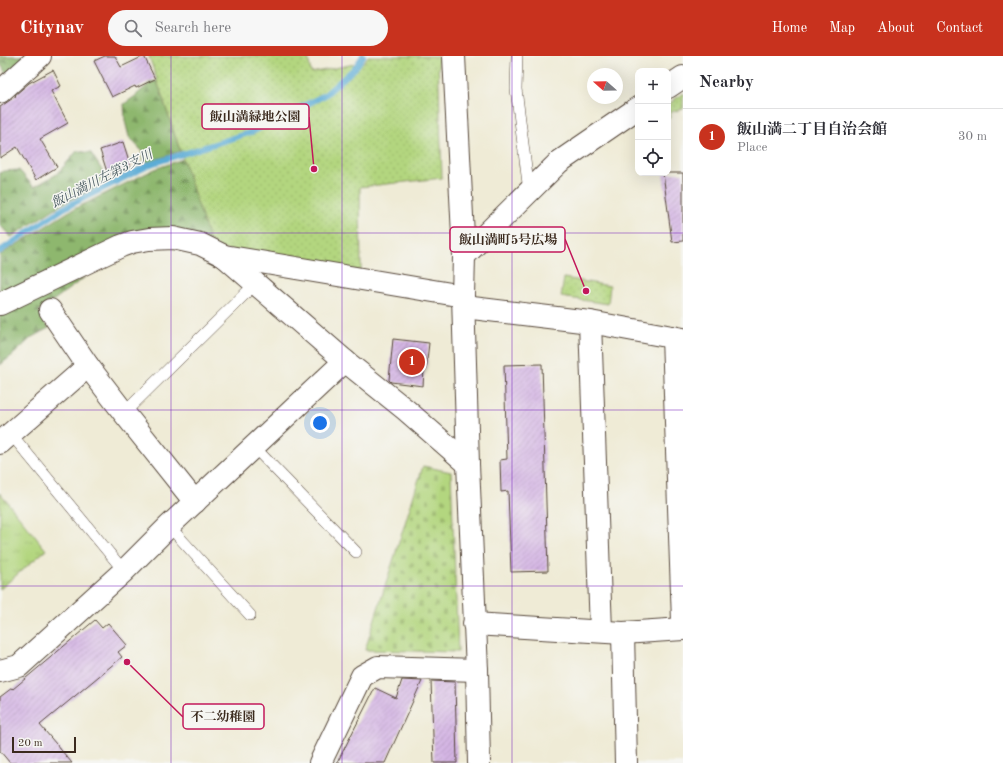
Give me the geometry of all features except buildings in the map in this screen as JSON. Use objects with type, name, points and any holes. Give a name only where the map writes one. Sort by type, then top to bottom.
[{"type":"street","points":[[0,92],[40,56]]},
{"type":"street","points":[[454,56],[464,256],[463,302],[474,624],[477,670],[479,763]]},
{"type":"street","points":[[671,85],[683,77]]},
{"type":"street","points":[[464,256],[559,162],[635,110]]},
{"type":"street","points":[[0,304],[120,246],[132,242],[149,239],[173,238],[200,244],[224,256],[345,361],[406,410],[468,464]]},
{"type":"street","points":[[224,256],[463,302],[590,322],[678,338],[683,621]]},
{"type":"street","points":[[50,310],[88,366],[195,502]]},
{"type":"street","points":[[590,322],[601,631]]},
{"type":"street","points":[[0,670],[19,666],[124,571],[169,526],[345,361]]},
{"type":"street","points":[[6,439],[88,366]]},
{"type":"street","points":[[474,624],[623,633],[683,629]]},
{"type":"street","points":[[623,633],[626,763]]},
{"type":"street","points":[[320,763],[362,676],[378,667],[477,670]]},
{"type":"lane","points":[[517,56],[516,89],[529,192]]},
{"type":"lane","points":[[124,413],[256,283]]},
{"type":"lane","points":[[6,439],[124,571]]},
{"type":"lane","points":[[254,447],[356,552]]},
{"type":"lane","points":[[169,526],[250,615]]},
{"type":"green space","points":[[0,56],[27,56],[7,75],[0,63]]},
{"type":"green space","points":[[149,56],[308,56],[311,73],[364,62],[368,56],[438,56],[442,178],[360,187],[361,271],[222,249],[210,241]]},
{"type":"green space","points":[[157,81],[180,151],[150,162],[144,161],[141,150],[129,137],[125,121],[124,104],[151,82]]},
{"type":"green space","points":[[683,93],[683,109],[671,112],[671,103]]},
{"type":"green space","points":[[77,151],[91,153],[109,181],[62,204],[11,237],[0,225],[0,173],[3,171],[19,170],[34,187],[57,174]]},
{"type":"green space","points":[[183,159],[210,241],[174,231],[0,296],[0,255],[68,212],[155,169]]},
{"type":"green space","points":[[85,277],[39,311],[49,328],[32,337],[0,365],[0,315]]},
{"type":"green space","points":[[564,278],[610,286],[608,304],[561,297]]},
{"type":"green space","points":[[423,466],[451,472],[458,652],[365,650]]},
{"type":"green space","points":[[0,493],[46,550],[0,589]]},
{"type":"waterway","name":"飯山満川左第3支川","points":[[0,251],[64,208],[151,164],[252,132],[325,95],[355,68],[363,56]]},
{"type":"place","name":"飯山満緑地公園","points":[[314,169]]},
{"type":"place","name":"飯山満町5号広場","points":[[586,291]]},
{"type":"place","name":"飯山満二丁目自治会館","points":[[412,362]]},
{"type":"place","name":"不二幼稚園","points":[[127,662]]}]
